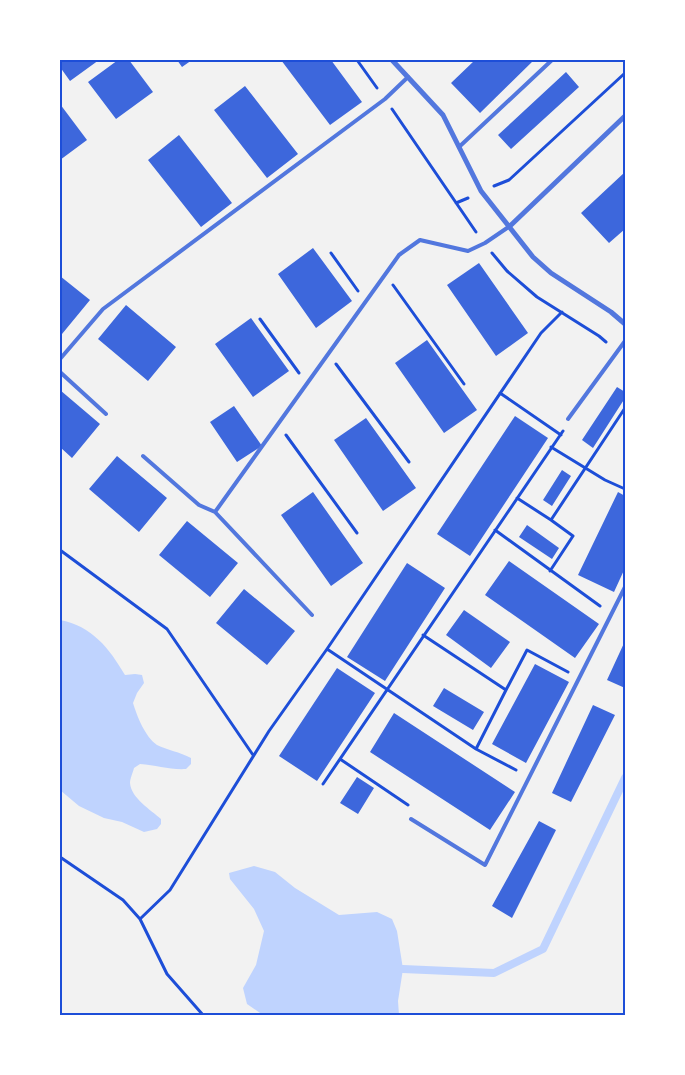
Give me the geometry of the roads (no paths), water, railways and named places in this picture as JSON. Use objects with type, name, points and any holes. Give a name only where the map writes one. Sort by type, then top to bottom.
[{"type":"street","points":[[392,60],[443,115],[481,191],[533,257],[551,273],[611,312],[625,324]]},
{"type":"street","points":[[510,226],[625,116]]},
{"type":"lane","points":[[459,147],[552,60]]},
{"type":"lane","points":[[60,358],[102,309],[385,99],[408,77]]},
{"type":"lane","points":[[215,512],[399,255],[420,240],[468,251],[485,243],[510,226]]},
{"type":"lane","points":[[568,419],[625,341]]},
{"type":"lane","points":[[60,372],[106,414]]},
{"type":"lane","points":[[142,456],[199,505],[215,512],[312,615]]},
{"type":"lane","points":[[412,819],[485,865],[625,587]]},
{"type":"water","points":[[60,620],[81,627],[90,633],[106,647],[125,675],[142,675],[144,683],[133,703],[145,732],[157,745],[191,758],[191,764],[186,769],[140,764],[134,768],[130,781],[131,788],[138,799],[161,819],[161,824],[157,829],[144,832],[122,822],[104,818],[79,806],[60,790]]},
{"type":"water","points":[[254,866],[275,872],[295,888],[339,915],[377,912],[392,919],[397,931],[403,969],[398,1001],[399,1015],[263,1015],[247,1004],[243,988],[256,965],[264,931],[254,909],[230,879],[229,873]]},
{"type":"waterway","points":[[403,969],[494,973],[543,949],[625,778]]}]
